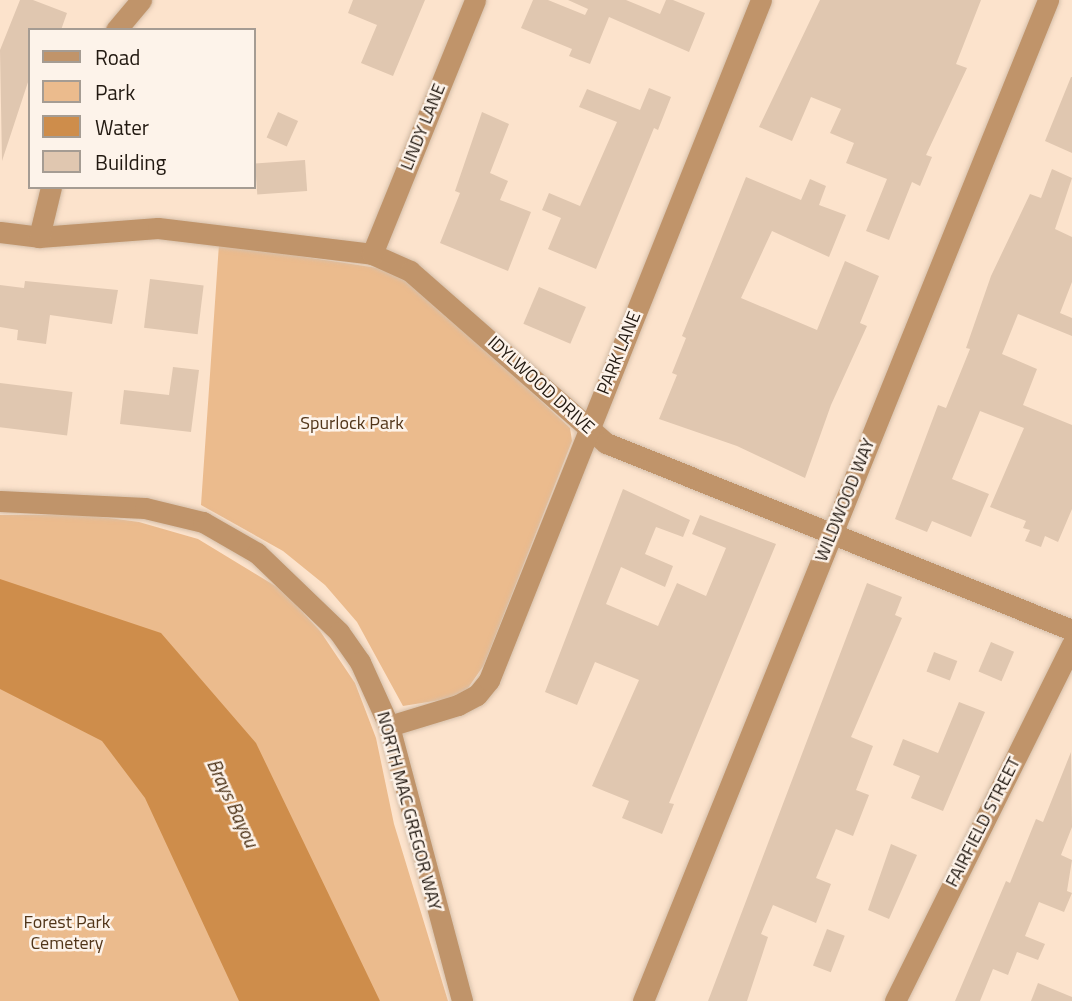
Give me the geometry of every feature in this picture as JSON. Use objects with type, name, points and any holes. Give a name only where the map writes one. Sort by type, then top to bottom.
[{"type":"street","points":[[118,28],[141,0]]},
{"type":"street","name":"LINDY LANE","points":[[372,254],[475,0]]},
{"type":"street","name":"PARK LANE","points":[[389,726],[458,705],[477,695],[489,680],[761,0]]},
{"type":"street","name":"WILDWOOD WAY","points":[[643,1001],[1048,0]]},
{"type":"street","points":[[39,237],[51,189]]},
{"type":"street","name":"IDYLWOOD DRIVE","points":[[0,232],[39,237],[158,228],[372,254],[410,271],[606,443],[1072,630]]},
{"type":"street","name":"NORTH MAC GREGOR WAY","points":[[0,501],[145,508],[203,522],[257,553],[339,632],[360,662],[389,726],[462,1001]]},
{"type":"street","name":"FAIRFIELD STREET","points":[[895,1001],[1072,645]]},
{"type":"green space","name":"Spurlock Park","points":[[219,244],[391,270],[421,289],[570,428],[572,441],[484,665],[468,688],[453,698],[403,706],[357,622],[325,585],[283,551],[201,505]]},
{"type":"green space","name":"Forest Park Cemetery","points":[[0,515],[86,515],[139,522],[198,539],[282,590],[320,631],[355,683],[376,738],[394,824],[448,1001],[0,1001]]},
{"type":"water","name":"Brays Bayou","points":[[0,579],[161,633],[256,743],[380,1001],[239,1001],[145,798],[102,741],[0,689]]},
{"type":"building","points":[[20,0],[33,0],[67,13],[62,28],[28,28],[28,82],[2,161],[0,50]]},
{"type":"building","points":[[353,0],[425,0],[393,76],[361,63],[377,25],[348,13]]},
{"type":"building","points":[[533,0],[548,0],[585,15],[588,9],[568,0],[626,0],[660,14],[666,0],[673,0],[705,13],[689,52],[609,17],[590,64],[569,56],[572,49],[521,28]]},
{"type":"building","points":[[820,0],[981,0],[956,64],[967,68],[926,155],[932,157],[920,186],[912,182],[889,240],[866,231],[887,179],[846,163],[854,143],[830,133],[841,109],[811,97],[792,141],[759,127]]},
{"type":"building","points":[[1072,77],[1072,153],[1045,141]]},
{"type":"building","points":[[649,88],[671,97],[658,130],[654,128],[596,269],[548,249],[561,218],[542,210],[549,193],[580,206],[617,122],[579,107],[587,89],[640,110]]},
{"type":"building","points":[[278,112],[298,121],[287,147],[267,138]]},
{"type":"building","points":[[482,112],[509,124],[490,173],[508,181],[500,200],[531,212],[508,271],[440,243],[460,193],[455,191]]},
{"type":"building","points":[[305,160],[307,191],[257,194],[256,163]]},
{"type":"building","points":[[1052,169],[1072,178],[1055,229],[1072,237],[1072,282],[1060,313],[1072,318],[1072,336],[1018,314],[1002,354],[1037,369],[1023,405],[1072,425],[1072,509],[1058,542],[1045,536],[1041,547],[1025,541],[1030,530],[1023,528],[1026,521],[990,507],[1024,428],[980,411],[952,479],[989,494],[971,537],[932,521],[927,532],[895,519],[938,405],[946,408],[970,349],[966,348],[991,276],[1030,194],[1041,198]]},
{"type":"building","points":[[746,177],[801,200],[810,179],[826,186],[819,205],[846,215],[829,257],[772,231],[741,298],[817,330],[845,261],[879,276],[860,323],[867,326],[831,405],[805,478],[737,446],[659,419],[677,375],[672,373],[686,338],[682,336]]},
{"type":"building","points":[[150,279],[204,286],[198,334],[144,328]]},
{"type":"building","points":[[25,281],[118,290],[112,324],[50,315],[46,344],[17,340],[18,330],[0,327],[0,285],[24,288]]},
{"type":"building","points":[[539,287],[586,307],[570,344],[523,324]]},
{"type":"building","points":[[173,367],[199,370],[191,432],[120,424],[124,390],[169,395]]},
{"type":"building","points":[[0,383],[72,392],[67,436],[0,427]]},
{"type":"building","points":[[623,489],[690,520],[683,537],[656,527],[645,554],[673,566],[665,587],[621,567],[606,604],[658,626],[677,583],[706,596],[726,548],[692,534],[700,515],[776,544],[669,803],[674,804],[662,834],[622,818],[629,801],[592,786],[639,680],[595,662],[577,705],[545,692]]},
{"type":"building","points":[[867,583],[902,597],[895,615],[902,618],[851,737],[873,746],[856,790],[869,795],[853,836],[836,829],[816,878],[831,884],[816,923],[773,905],[761,934],[768,937],[747,1001],[708,1001]]},
{"type":"building","points":[[991,642],[1014,652],[1002,681],[978,671]]},
{"type":"building","points":[[934,652],[957,661],[950,681],[926,672]]},
{"type":"building","points":[[959,702],[985,712],[943,811],[911,798],[920,776],[893,765],[903,739],[938,753]]},
{"type":"building","points":[[1071,752],[1072,827],[1061,855],[1072,860],[1067,891],[1072,893],[1064,912],[1039,902],[1025,936],[1045,944],[1038,960],[1017,952],[1008,975],[993,969],[980,1001],[955,1001],[1006,881],[1010,883],[1036,819],[1043,822]]},
{"type":"building","points":[[891,844],[917,855],[889,919],[868,910]]},
{"type":"building","points":[[827,929],[845,936],[831,972],[813,965]]},
{"type":"building","points":[[1038,983],[1072,997],[1072,1001],[1031,1001]]}]
